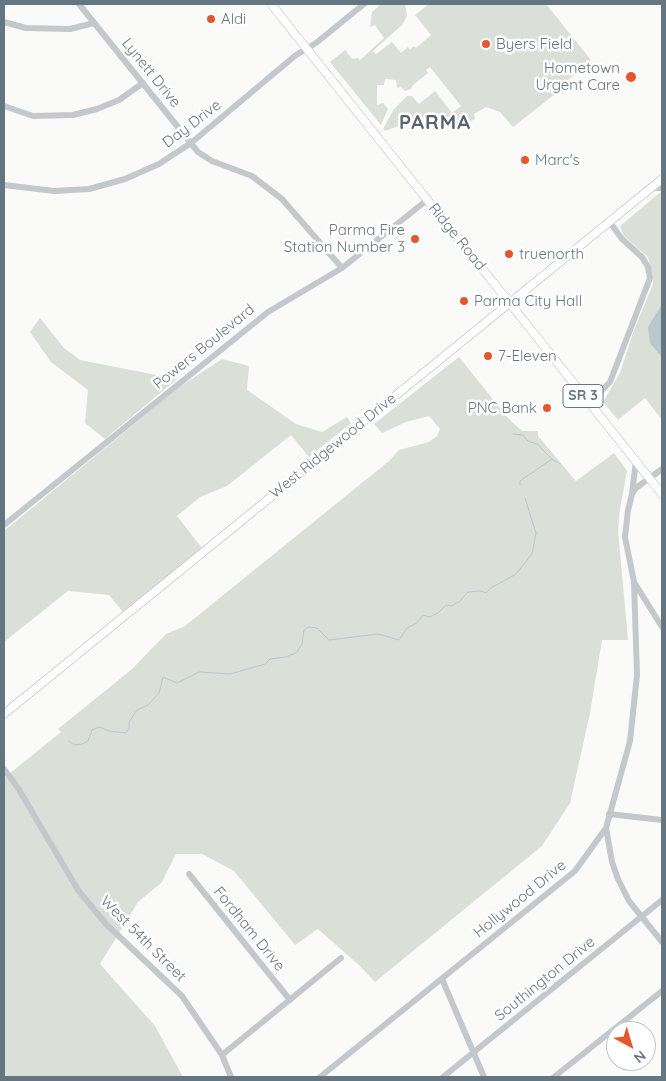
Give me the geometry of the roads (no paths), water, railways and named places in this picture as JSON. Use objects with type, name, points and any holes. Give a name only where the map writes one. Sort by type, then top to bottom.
[{"type":"main road","name":"Ridge Road","points":[[271,4],[662,494]]},
{"type":"main road","name":"West Ridgewood Drive","points":[[4,714],[662,179]]},
{"type":"street","name":"Lynett Drive","points":[[79,4],[198,152],[212,161],[252,176],[282,199],[342,268]]},
{"type":"street","name":"Day Drive","points":[[4,185],[54,191],[89,189],[125,179],[159,164],[191,143],[364,4]]},
{"type":"street","points":[[4,22],[26,28],[70,29],[94,23]]},
{"type":"street","points":[[4,106],[32,116],[73,114],[97,109],[119,100],[143,83]]},
{"type":"street","points":[[652,188],[662,188]]},
{"type":"street","name":"Powers Boulevard","points":[[4,525],[268,312],[342,268],[427,200]]},
{"type":"street","points":[[589,403],[610,382],[650,278],[648,267],[642,257],[622,239],[609,221]]},
{"type":"street","name":"Hollywood Drive","points":[[320,1077],[575,871],[606,828],[630,741],[637,675],[634,582],[625,537],[636,461]]},
{"type":"street","points":[[632,494],[662,469]]},
{"type":"street","points":[[634,582],[649,609],[662,627]]},
{"type":"street","points":[[636,613],[649,609]]},
{"type":"street","name":"West 54th Street","points":[[4,769],[18,788],[66,872],[92,908],[182,996],[222,1055],[231,1077]]},
{"type":"street","points":[[609,814],[662,820]]},
{"type":"street","points":[[606,828],[612,862],[618,879],[629,901],[662,942]]},
{"type":"street","name":"Fordham Drive","points":[[189,874],[290,1000]]},
{"type":"street","name":"Southington Drive","points":[[443,1077],[662,900]]},
{"type":"street","points":[[222,1055],[341,958]]},
{"type":"street","points":[[442,979],[472,1054],[484,1077]]},
{"type":"street","points":[[554,1077],[662,991]]},
{"type":"waterway","points":[[513,434],[523,435],[528,441],[537,444],[552,459]]},
{"type":"waterway","points":[[520,485],[520,481],[552,459],[560,464]]},
{"type":"waterway","points":[[69,741],[74,745],[82,744],[88,741],[92,730],[100,727],[109,731],[126,733],[129,729],[129,722],[137,710],[148,705],[159,693],[163,677],[177,683],[199,672],[230,674],[265,664],[270,659],[286,657],[296,653],[302,644],[304,630],[309,627],[317,628],[329,640],[378,634],[399,640],[407,628],[417,623],[423,615],[429,617],[438,613],[446,605],[451,606],[459,602],[468,592],[481,591],[486,593],[491,588],[516,574],[532,554],[536,533],[525,498]]},
{"type":"place","name":"Aldi","points":[[211,19]]},
{"type":"place","name":"Byers Field","points":[[486,44]]},
{"type":"place","name":"Hometown Urgent Care","points":[[631,77]]},
{"type":"place","name":"Marc's","points":[[525,160]]},
{"type":"place","name":"Parma Fire Station Number 3","points":[[415,239]]},
{"type":"place","name":"truenorth","points":[[509,254]]},
{"type":"place","name":"Parma City Hall","points":[[464,301]]},
{"type":"place","name":"7-Eleven","points":[[488,356]]},
{"type":"place","name":"PNC Bank","points":[[547,408]]},
{"type":"district","name":"PARMA","points":[[435,123]]}]
